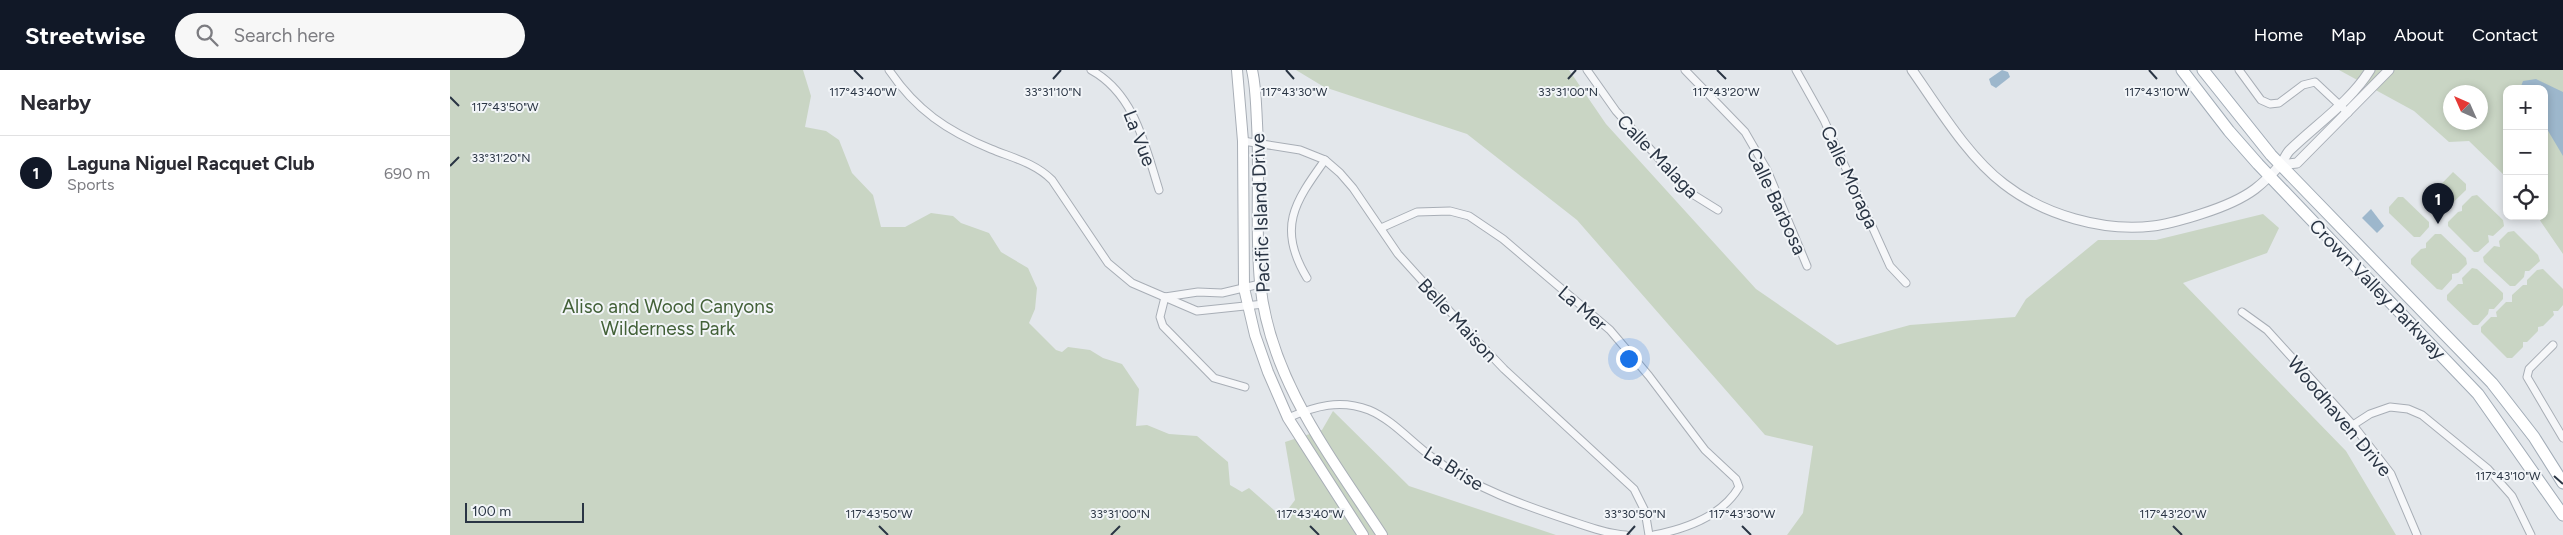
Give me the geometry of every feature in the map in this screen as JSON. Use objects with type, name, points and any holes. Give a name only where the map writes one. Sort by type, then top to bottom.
[{"type":"main road","name":"Pacific Island Drive","points":[[1237,70],[1243,140],[1244,288],[1248,305],[1268,372],[1288,418],[1363,535]]},
{"type":"main road","name":"Pacific Island Drive","points":[[1252,70],[1258,141],[1260,284],[1273,344],[1290,386],[1304,411],[1382,535]]},
{"type":"main road","name":"Crown Valley Parkway","points":[[2182,70],[2229,131],[2269,176],[2473,388],[2497,418],[2563,515]]},
{"type":"main road","name":"Crown Valley Parkway","points":[[2203,70],[2280,165],[2492,383],[2534,437],[2563,483]]},
{"type":"street","points":[[889,70],[899,84],[935,120],[974,142],[1042,170],[1052,180],[1108,264],[1132,283],[1179,305],[1197,311],[1264,304]]},
{"type":"street","name":"La Vue","points":[[1091,70],[1117,91],[1134,116],[1159,190]]},
{"type":"street","name":"Calle Malaga","points":[[1587,70],[1616,111],[1689,192],[1718,210]]},
{"type":"street","name":"Calle Barbosa","points":[[1686,70],[1745,132],[1767,170],[1807,266]]},
{"type":"street","name":"Calle Moraga","points":[[1796,70],[1824,120],[1890,266],[1906,283]]},
{"type":"street","points":[[1912,70],[1976,158],[1997,178],[2030,200],[2058,214],[2132,228],[2154,226],[2231,204],[2256,188],[2280,165],[2290,150],[2339,105],[2370,70]]},
{"type":"street","points":[[2239,70],[2260,100],[2270,104],[2279,103],[2303,86],[2315,82],[2348,113]]},
{"type":"street","points":[[2280,165],[2298,162],[2389,70]]},
{"type":"street","name":"Belle Maison","points":[[1243,140],[1258,141],[1300,150],[1325,160],[1353,188],[1410,268],[1504,369],[1634,489],[1645,511],[1650,535]]},
{"type":"street","points":[[1308,278],[1297,261],[1291,242],[1291,220],[1307,185],[1325,160]]},
{"type":"street","name":"La Mer","points":[[1381,228],[1403,217],[1434,210],[1469,216],[1497,234],[1610,330],[1649,376],[1706,450],[1736,479],[1739,487],[1733,496],[1718,509],[1698,522],[1673,532],[1654,535]]},
{"type":"street","points":[[1165,297],[1198,292],[1222,293],[1260,284]]},
{"type":"street","points":[[1165,297],[1160,317],[1163,326],[1214,378],[1245,387]]},
{"type":"street","name":"Woodhaven Drive","points":[[2242,312],[2267,330],[2353,425],[2391,474],[2417,535]]},
{"type":"street","points":[[2553,345],[2529,369],[2527,377],[2563,438]]},
{"type":"street","name":"La Brise","points":[[1288,418],[1328,404],[1369,410],[1389,422],[1450,470],[1476,483],[1536,510],[1596,529],[1626,535]]},
{"type":"street","points":[[2353,425],[2370,414],[2390,407],[2408,409],[2422,415],[2488,469],[2512,496],[2531,535]]},
{"type":"green space","name":"Aliso and Wood Canyons Wilderness Park","points":[[450,70],[803,70],[811,96],[805,127],[826,131],[839,140],[852,173],[873,195],[881,227],[905,227],[931,213],[953,216],[961,223],[989,233],[1001,252],[1028,268],[1037,288],[1035,309],[1029,323],[1056,350],[1062,352],[1068,347],[1090,350],[1103,358],[1122,364],[1139,389],[1136,426],[1147,425],[1169,434],[1197,436],[1228,462],[1230,485],[1242,492],[1249,488],[1275,511],[1286,512],[1295,500],[1285,442],[1322,430],[1333,411],[1409,486],[1556,535],[450,535]]},
{"type":"green space","points":[[1296,70],[1569,70],[1606,124],[1756,289],[1837,345],[1910,325],[2015,317],[2026,299],[2098,240],[2156,240],[2263,214],[2279,228],[2267,253],[2183,283],[2346,451],[2396,535],[1787,535],[1803,513],[1813,446],[1765,435],[1577,220],[1467,134],[1324,87]]},
{"type":"green space","points":[[2339,70],[2563,70],[2563,254],[2540,220],[2548,220],[2548,85],[2503,85],[2503,174],[2469,141],[2449,142],[2414,111]]},
{"type":"green space","points":[[2453,172],[2466,184],[2466,190],[2440,215],[2436,216],[2423,203]]},
{"type":"green space","points":[[2477,195],[2503,220],[2504,226],[2493,236],[2488,235],[2489,242],[2478,252],[2474,252],[2448,226],[2448,222],[2458,212],[2462,211],[2462,206],[2472,196]]},
{"type":"green space","points":[[2398,197],[2403,197],[2429,222],[2429,227],[2420,237],[2414,237],[2389,213],[2389,207]]},
{"type":"green space","points":[[2514,231],[2538,255],[2540,261],[2529,271],[2525,271],[2524,277],[2515,286],[2510,286],[2484,262],[2483,257],[2494,246],[2500,247],[2499,241],[2508,232]]},
{"type":"green space","points":[[2435,234],[2441,234],[2466,258],[2467,264],[2458,273],[2452,274],[2452,279],[2442,290],[2437,289],[2411,264],[2411,259],[2421,249],[2426,248],[2426,243]]},
{"type":"green space","points":[[2472,268],[2477,269],[2503,293],[2503,299],[2494,309],[2489,309],[2488,314],[2478,325],[2473,325],[2447,300],[2447,295],[2458,284],[2463,284],[2462,278]]},
{"type":"green space","points":[[2543,269],[2563,289],[2563,305],[2558,311],[2553,311],[2554,315],[2543,326],[2538,327],[2538,331],[2527,342],[2523,342],[2523,347],[2512,358],[2507,358],[2481,332],[2481,327],[2491,317],[2497,317],[2496,312],[2506,302],[2512,302],[2512,295],[2523,285],[2527,285],[2527,280],[2537,270]]},
{"type":"water","points":[[2002,70],[2008,72],[2010,77],[1996,88],[1991,85],[1989,79]]},
{"type":"water","points":[[2536,79],[2563,92],[2563,156],[2548,131],[2548,85],[2522,85],[2523,81]]},
{"type":"water","points":[[2371,209],[2384,226],[2377,233],[2362,218]]},
{"type":"place","name":"Laguna Niguel Racquet Club","points":[[2438,224]]}]
